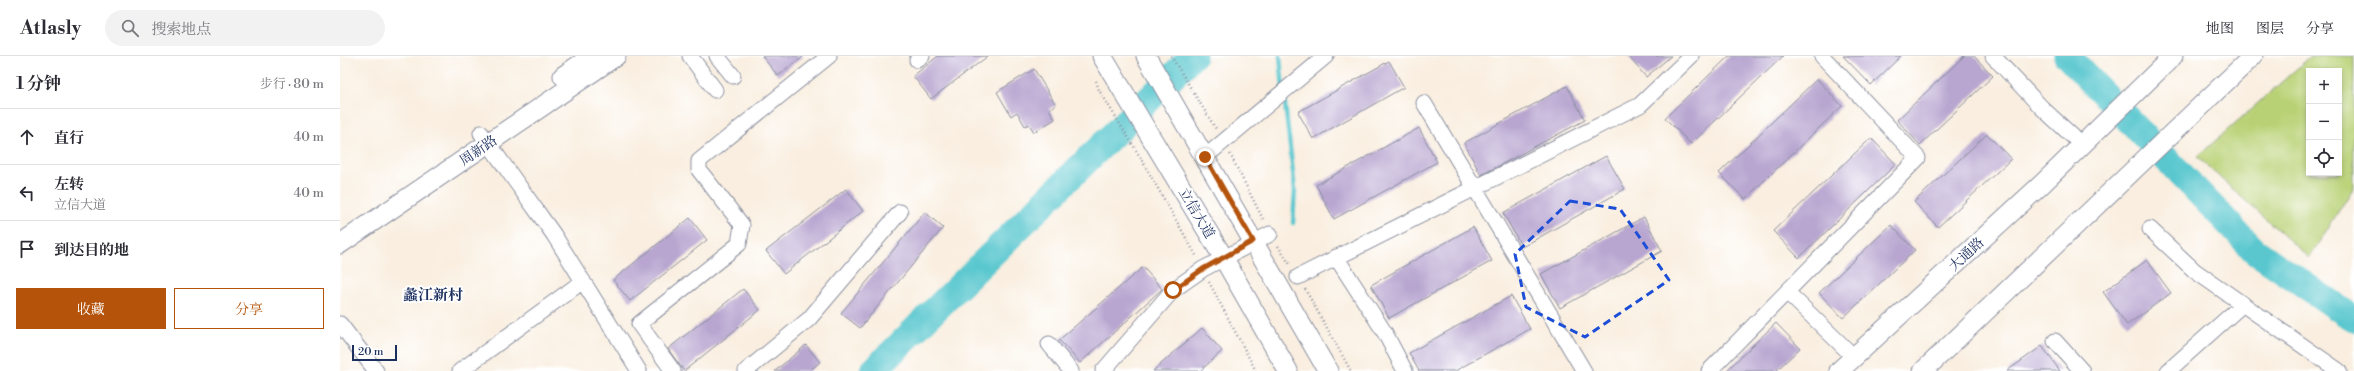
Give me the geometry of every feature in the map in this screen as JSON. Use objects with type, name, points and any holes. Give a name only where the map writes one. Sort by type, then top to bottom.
[{"type":"street","name":"周新路","points":[[340,244],[592,56]]},
{"type":"street","name":"周新路","points":[[340,233],[484,138],[616,56]]},
{"type":"street","points":[[690,56],[715,90]]},
{"type":"street","points":[[717,56],[733,76]]},
{"type":"street","points":[[673,371],[639,324],[739,244],[742,225],[699,170],[699,161],[829,56]]},
{"type":"street","points":[[1146,56],[1328,371]]},
{"type":"street","points":[[1205,157],[1326,56]]},
{"type":"street","points":[[1298,277],[1640,105],[1691,56]]},
{"type":"street","points":[[1709,371],[1918,158],[1822,56]]},
{"type":"street","points":[[1993,56],[2042,108],[2087,140]]},
{"type":"street","name":"大通路","points":[[1839,371],[2087,140],[2173,56]]},
{"type":"street","points":[[1923,371],[2253,56]]},
{"type":"street","name":"立信大道","points":[[1105,62],[1152,137],[1288,371]]},
{"type":"street","points":[[1424,103],[1473,189],[1584,371]]},
{"type":"street","points":[[484,138],[554,235],[639,371]]},
{"type":"street","points":[[746,371],[809,319],[900,212]]},
{"type":"street","points":[[2150,229],[2195,271],[2339,371]]},
{"type":"street","points":[[1103,371],[1173,290],[1223,257],[1270,234]]},
{"type":"street","points":[[1336,257],[1385,333],[1405,371]]},
{"type":"street","points":[[460,371],[583,281]]},
{"type":"street","points":[[1787,292],[1854,357]]},
{"type":"street","points":[[2168,371],[2243,304]]},
{"type":"street","points":[[340,324],[376,371]]},
{"type":"street","points":[[2055,341],[2082,371]]},
{"type":"street","points":[[1048,344],[1071,371]]},
{"type":"path","points":[[1171,56],[1190,87]]},
{"type":"path","points":[[1099,90],[1136,150]]},
{"type":"highlighted area","points":[[1570,201],[1620,209],[1669,280],[1585,337],[1526,307],[1515,254]]},
{"type":"green space","points":[[2311,56],[2354,56],[2354,187],[2309,258],[2197,157]]},
{"type":"building","points":[[762,56],[804,56],[778,76]]},
{"type":"building","points":[[938,56],[988,56],[931,99],[913,76]]},
{"type":"building","points":[[1628,56],[1671,56],[1646,77]]},
{"type":"building","points":[[1729,56],[1783,56],[1691,144],[1665,118]]},
{"type":"building","points":[[1843,56],[1901,56],[1871,85]]},
{"type":"building","points":[[1964,56],[1974,56],[1993,76],[1920,145],[1897,120]]},
{"type":"building","points":[[1389,61],[1404,87],[1313,139],[1298,112]]},
{"type":"building","points":[[1034,69],[1056,105],[1049,109],[1055,119],[1034,132],[1029,124],[1025,126],[1017,112],[1011,116],[997,92]]},
{"type":"building","points":[[1817,79],[1842,106],[1745,199],[1719,173]]},
{"type":"building","points":[[1567,86],[1585,120],[1481,175],[1464,143]]},
{"type":"building","points":[[1419,128],[1437,162],[1334,219],[1316,185]]},
{"type":"building","points":[[1987,134],[2011,159],[1938,227],[1914,202]]},
{"type":"building","points":[[1871,138],[1896,164],[1799,258],[1773,231]]},
{"type":"building","points":[[1606,156],[1625,189],[1522,247],[1503,213]]},
{"type":"building","points":[[846,189],[863,211],[784,274],[766,251]]},
{"type":"building","points":[[925,212],[943,228],[860,328],[841,313]]},
{"type":"building","points":[[1644,217],[1662,251],[1560,308],[1541,274]]},
{"type":"building","points":[[690,218],[707,240],[630,301],[613,280]]},
{"type":"building","points":[[1891,225],[1915,250],[1843,318],[1819,293]]},
{"type":"building","points":[[1473,227],[1492,261],[1389,318],[1371,285]]},
{"type":"building","points":[[2147,260],[2171,293],[2127,325],[2103,292]]},
{"type":"building","points":[[1143,267],[1162,289],[1080,363],[1059,340]]},
{"type":"building","points":[[743,289],[760,310],[684,371],[668,349]]},
{"type":"building","points":[[1511,296],[1530,329],[1455,371],[1419,371],[1409,353]]},
{"type":"building","points":[[1776,323],[1800,348],[1776,371],[1726,371]]},
{"type":"building","points":[[1202,328],[1222,351],[1200,371],[1153,371]]},
{"type":"building","points":[[806,345],[820,362],[809,371],[775,371]]},
{"type":"building","points":[[2042,346],[2060,371],[2007,371]]},
{"type":"waterway","points":[[873,371],[1193,56]]},
{"type":"waterway","points":[[1280,56],[1283,88]]},
{"type":"waterway","points":[[2067,56],[2255,251],[2354,319]]},
{"type":"waterway","points":[[1284,95],[1295,190],[1293,223]]},
{"type":"district","name":"蠡江新村","points":[[433,295]]},
{"type":"route","points":[[1173,290],[1203,269],[1253,241],[1205,157]]}]
